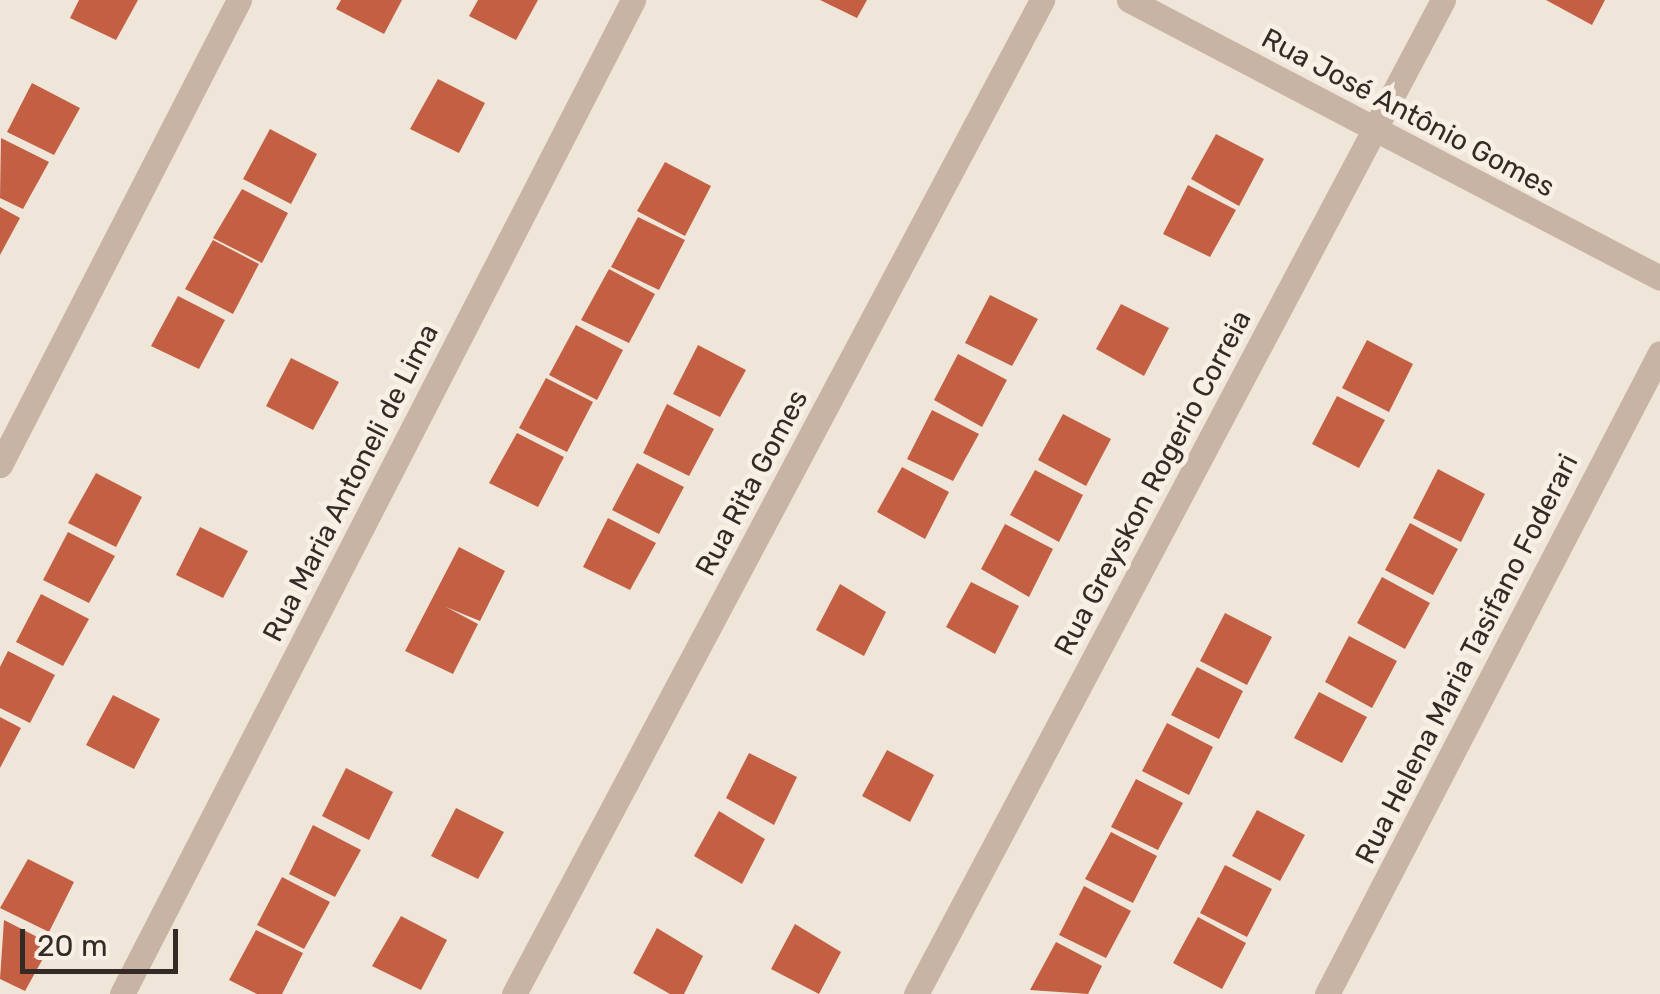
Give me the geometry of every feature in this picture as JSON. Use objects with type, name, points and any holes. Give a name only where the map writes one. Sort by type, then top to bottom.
[{"type":"street","points":[[0,466],[239,0]]},
{"type":"street","name":"Rua Maria Antoneli de Lima","points":[[122,994],[632,0]]},
{"type":"street","name":"Rua Rita Gomes","points":[[514,994],[1042,0]]},
{"type":"street","name":"Rua José Antônio Gomes","points":[[1129,0],[1660,278]]},
{"type":"street","name":"Rua Greyskon Rogerio Correia","points":[[916,994],[1443,0]]},
{"type":"street","name":"Rua Helena Maria Tasifano Foderari","points":[[1327,994],[1660,352]]},
{"type":"building","points":[[79,0],[138,0],[116,40],[70,18]]},
{"type":"building","points":[[341,0],[402,0],[384,34],[336,9]]},
{"type":"building","points":[[478,0],[538,0],[516,40],[469,16]]},
{"type":"building","points":[[820,0],[867,0],[857,18]]},
{"type":"building","points":[[1546,0],[1605,0],[1592,25]]},
{"type":"building","points":[[438,79],[485,103],[459,153],[410,129]]},
{"type":"building","points":[[32,83],[80,108],[54,155],[7,132]]},
{"type":"building","points":[[270,129],[317,154],[291,204],[243,179]]},
{"type":"building","points":[[1216,134],[1264,159],[1239,206],[1191,179]]},
{"type":"building","points":[[1,138],[49,162],[23,209],[0,198]]},
{"type":"building","points":[[665,162],[711,186],[685,236],[637,211]]},
{"type":"building","points":[[1188,185],[1236,210],[1210,257],[1163,234]]},
{"type":"building","points":[[242,189],[288,213],[262,263],[213,238]]},
{"type":"building","points":[[0,207],[20,218],[0,255]]},
{"type":"building","points":[[638,217],[685,240],[659,290],[611,267]]},
{"type":"building","points":[[213,240],[259,264],[233,314],[185,289]]},
{"type":"building","points":[[609,269],[655,294],[629,343],[581,320]]},
{"type":"building","points":[[990,295],[1038,319],[1012,366],[965,343]]},
{"type":"building","points":[[178,296],[225,320],[199,369],[151,346]]},
{"type":"building","points":[[1121,304],[1169,328],[1144,376],[1096,349]]},
{"type":"building","points":[[576,325],[623,350],[597,400],[549,375]]},
{"type":"building","points":[[1367,340],[1413,364],[1389,412],[1342,388]]},
{"type":"building","points":[[698,345],[746,370],[720,417],[673,394]]},
{"type":"building","points":[[958,354],[1007,380],[982,427],[934,400]]},
{"type":"building","points":[[291,358],[339,382],[313,430],[266,406]]},
{"type":"building","points":[[546,378],[593,402],[567,452],[519,428]]},
{"type":"building","points":[[1337,396],[1385,420],[1359,468],[1312,444]]},
{"type":"building","points":[[667,404],[714,429],[689,476],[643,453]]},
{"type":"building","points":[[932,410],[979,434],[953,481],[907,459]]},
{"type":"building","points":[[1063,414],[1111,439],[1086,486],[1038,460]]},
{"type":"building","points":[[517,433],[564,457],[538,507],[489,483]]},
{"type":"building","points":[[637,463],[684,487],[659,534],[612,510]]},
{"type":"building","points":[[902,467],[949,492],[925,539],[877,512]]},
{"type":"building","points":[[1438,469],[1485,494],[1461,542],[1413,518]]},
{"type":"building","points":[[1035,470],[1083,495],[1059,542],[1010,515]]},
{"type":"building","points":[[96,473],[142,497],[116,547],[68,523]]},
{"type":"building","points":[[608,518],[656,543],[630,590],[583,567]]},
{"type":"building","points":[[1410,523],[1458,549],[1433,595],[1385,570]]},
{"type":"building","points":[[1005,524],[1053,549],[1029,597],[981,569]]},
{"type":"building","points":[[200,527],[248,551],[223,598],[176,575]]},
{"type":"building","points":[[68,532],[115,556],[89,603],[43,580]]},
{"type":"building","points":[[459,547],[505,571],[480,621],[446,607],[478,624],[453,674],[405,651]]},
{"type":"building","points":[[1382,577],[1430,603],[1405,649],[1357,623]]},
{"type":"building","points":[[971,582],[1019,606],[995,654],[946,627]]},
{"type":"building","points":[[840,584],[886,612],[864,656],[816,630]]},
{"type":"building","points":[[41,594],[89,619],[63,666],[16,642]]},
{"type":"building","points":[[1225,613],[1272,637],[1247,685],[1200,661]]},
{"type":"building","points":[[1349,636],[1397,661],[1372,708],[1325,682]]},
{"type":"building","points":[[8,651],[55,675],[30,723],[0,708],[0,667]]},
{"type":"building","points":[[1197,667],[1243,691],[1219,739],[1171,715]]},
{"type":"building","points":[[1319,692],[1367,717],[1342,763],[1294,738]]},
{"type":"building","points":[[113,695],[160,719],[134,769],[86,745]]},
{"type":"building","points":[[0,717],[21,728],[0,768]]},
{"type":"building","points":[[1167,723],[1213,747],[1189,795],[1142,771]]},
{"type":"building","points":[[887,750],[934,775],[910,822],[862,796]]},
{"type":"building","points":[[749,753],[797,777],[774,825],[726,798]]},
{"type":"building","points":[[346,768],[393,792],[369,840],[322,816]]},
{"type":"building","points":[[1136,779],[1183,803],[1158,850],[1111,827]]},
{"type":"building","points":[[456,808],[504,832],[478,879],[431,856]]},
{"type":"building","points":[[1257,810],[1305,835],[1280,881],[1232,856]]},
{"type":"building","points":[[719,811],[765,839],[742,884],[694,856]]},
{"type":"building","points":[[313,825],[361,850],[335,897],[289,874]]},
{"type":"building","points":[[1111,832],[1157,856],[1133,903],[1085,879]]},
{"type":"building","points":[[28,859],[74,882],[49,932],[0,908]]},
{"type":"building","points":[[1225,865],[1272,889],[1247,937],[1200,913]]},
{"type":"building","points":[[282,877],[330,902],[304,949],[257,925]]},
{"type":"building","points":[[1084,886],[1131,911],[1106,958],[1059,935]]},
{"type":"building","points":[[401,916],[447,940],[421,990],[372,966]]},
{"type":"building","points":[[1198,917],[1246,943],[1222,989],[1173,963]]},
{"type":"building","points":[[4,920],[51,944],[25,991],[0,979]]},
{"type":"building","points":[[795,924],[841,952],[819,994],[771,969]]},
{"type":"building","points":[[657,928],[703,956],[684,994],[670,994],[633,973]]},
{"type":"building","points":[[256,930],[303,953],[282,994],[257,994],[229,980]]},
{"type":"building","points":[[1056,942],[1102,966],[1088,994],[1030,990]]}]
